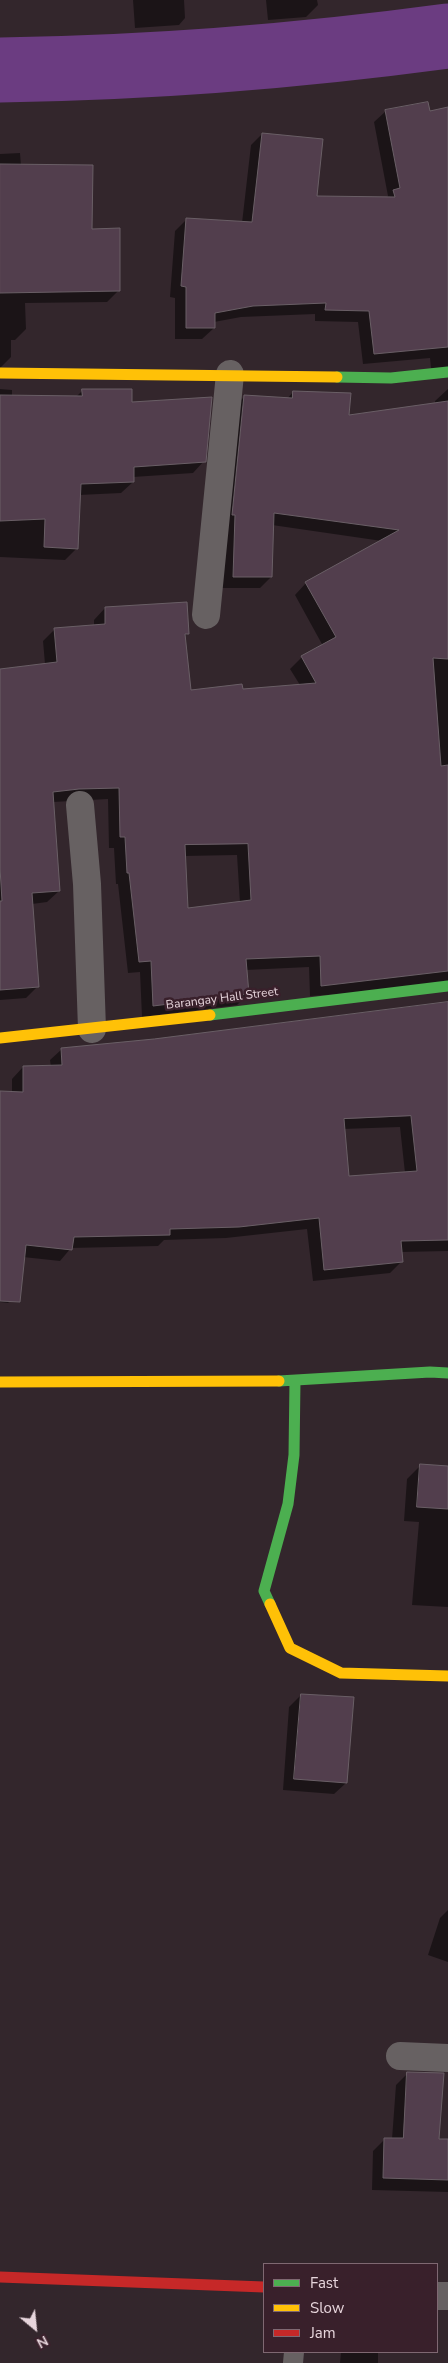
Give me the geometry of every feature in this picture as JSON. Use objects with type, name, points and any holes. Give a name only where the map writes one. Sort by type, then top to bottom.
[{"type":"street","points":[[0,373],[230,374],[392,378],[448,372]]},
{"type":"street","points":[[206,615],[230,374]]},
{"type":"street","points":[[80,804],[87,884],[92,1029]]},
{"type":"street","name":"Barangay Hall Street","points":[[0,1038],[92,1029],[448,986]]},
{"type":"street","points":[[0,1382],[295,1380],[430,1372],[448,1373]]},
{"type":"street","points":[[295,1380],[294,1455],[288,1504],[264,1591],[290,1648],[342,1673],[448,1676]]},
{"type":"street","points":[[400,2056],[448,2058]]},
{"type":"street","points":[[0,2277],[263,2287]]},
{"type":"building","points":[[428,102],[430,111],[448,107],[448,347],[374,354],[369,311],[325,310],[326,303],[253,306],[215,313],[215,328],[186,328],[186,287],[181,286],[186,218],[252,222],[262,133],[323,139],[317,196],[395,197],[393,190],[400,188],[385,110]]},
{"type":"building","points":[[0,164],[93,165],[92,229],[120,228],[120,291],[0,293]]},
{"type":"building","points":[[82,389],[132,389],[132,402],[212,397],[206,462],[134,467],[134,482],[81,484],[78,549],[44,547],[45,519],[0,521],[0,395],[82,396]]},
{"type":"building","points":[[293,391],[351,393],[349,415],[448,401],[448,659],[433,658],[441,766],[448,765],[448,971],[321,986],[320,956],[246,959],[249,994],[153,1006],[151,961],[139,962],[129,873],[127,873],[125,837],[120,837],[119,788],[79,789],[53,792],[60,891],[32,893],[39,987],[0,990],[0,901],[2,901],[0,868],[0,669],[57,662],[54,628],[105,624],[105,607],[187,602],[189,634],[185,634],[191,690],[242,684],[243,689],[316,683],[301,656],[336,637],[305,582],[399,530],[274,513],[272,577],[233,577],[235,515],[232,515],[244,395],[292,398]],"holes":[[[248,844],[251,900],[188,908],[185,845]]]},
{"type":"building","points":[[448,1002],[448,1240],[401,1241],[403,1262],[324,1270],[319,1218],[239,1227],[170,1229],[170,1235],[74,1237],[72,1250],[26,1245],[20,1302],[0,1301],[0,1091],[23,1092],[23,1066],[62,1065],[61,1048],[154,1039]],"holes":[[[411,1116],[417,1171],[349,1176],[344,1119]]]},
{"type":"building","points":[[420,1464],[448,1466],[448,1509],[417,1507]]},
{"type":"building","points":[[301,1694],[354,1697],[347,1783],[294,1779]]},
{"type":"building","points":[[407,2072],[444,2073],[439,2139],[448,2139],[448,2180],[383,2178],[384,2138],[403,2138]]},
{"type":"waterway","points":[[0,70],[112,67],[225,60],[448,36]]},
{"type":"traffic: fast","points":[[337,377],[391,378],[448,372]]},
{"type":"traffic: fast","points":[[210,1015],[448,986]]},
{"type":"traffic: fast","points":[[279,1381],[430,1372],[448,1373]]},
{"type":"traffic: fast","points":[[270,1604],[264,1591],[288,1504],[294,1455],[295,1381]]},
{"type":"traffic: slow","points":[[0,373],[337,377]]},
{"type":"traffic: slow","points":[[0,1038],[210,1015]]},
{"type":"traffic: slow","points":[[0,1382],[279,1381]]},
{"type":"traffic: slow","points":[[270,1604],[290,1648],[341,1673],[448,1676]]},
{"type":"traffic: jam","points":[[0,2277],[263,2287]]}]
